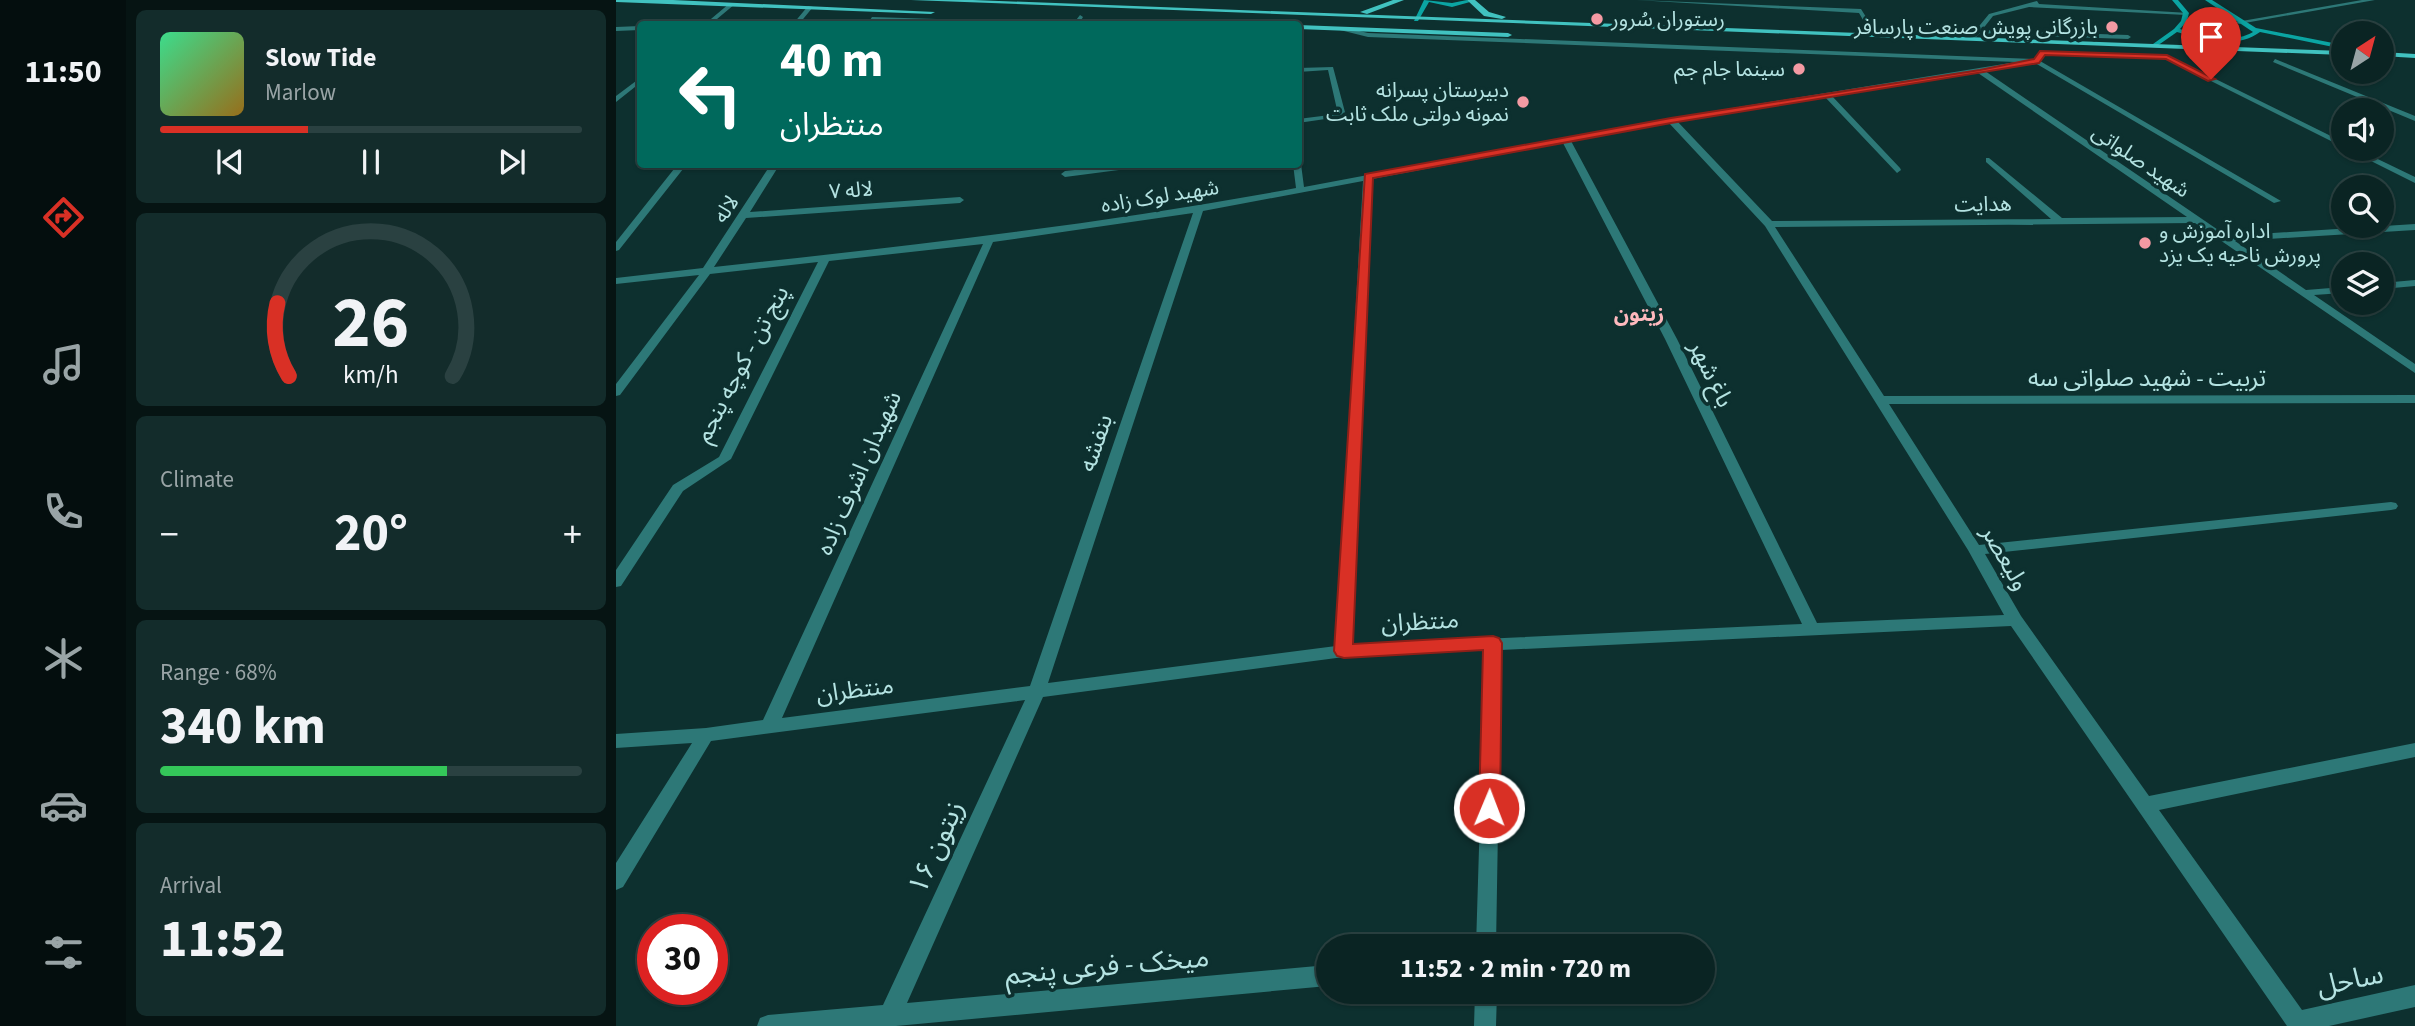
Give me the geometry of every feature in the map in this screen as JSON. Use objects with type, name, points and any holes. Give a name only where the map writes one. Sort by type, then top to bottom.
[{"type":"main road","points":[[616,0],[1039,16]]},
{"type":"main road","points":[[915,0],[2331,52]]},
{"type":"main road","points":[[1279,14],[1362,12],[1400,0]]},
{"type":"main road","points":[[1416,20],[1428,0],[1452,5],[1469,1],[1487,14],[1525,24]]},
{"type":"main road","points":[[2155,45],[2184,21],[2186,13],[2175,0]]},
{"type":"main road","points":[[2208,0],[2254,29],[2331,45]]},
{"type":"main road","points":[[1302,27],[1432,24],[1454,21],[1469,1]]},
{"type":"main road","points":[[1310,27],[1325,22],[1325,18],[1317,15]]},
{"type":"main road","points":[[1066,17],[1078,21],[1093,18]]},
{"type":"main road","points":[[1416,20],[1520,36]]},
{"type":"main road","points":[[1520,36],[1511,30],[1525,24]]},
{"type":"main road","points":[[1310,27],[1568,40],[1954,50],[2040,57],[2055,53]]},
{"type":"main road","points":[[2176,30],[2217,39],[2239,40],[2257,32],[2254,29]]},
{"type":"main road","points":[[2155,57],[2194,58]]},
{"type":"main road","points":[[2261,61],[2302,62]]},
{"type":"main road","points":[[2404,66],[2415,66]]},
{"type":"street","points":[[1639,0],[1861,12],[1875,36]]},
{"type":"street","points":[[1972,39],[1992,15],[2048,0]]},
{"type":"street","points":[[2307,0],[2325,8]]},
{"type":"street","points":[[2239,22],[2372,0]]},
{"type":"street","points":[[712,21],[732,4]]},
{"type":"street","points":[[2029,5],[2186,13]]},
{"type":"street","points":[[798,21],[810,7]]},
{"type":"street","points":[[871,21],[878,10]]},
{"type":"street","points":[[616,29],[637,28]]},
{"type":"street","points":[[1342,29],[1368,35],[1568,40],[1962,58],[2040,57],[2277,201]]},
{"type":"street","points":[[1978,32],[2128,37]]},
{"type":"street","name":"شهید صلواتی","points":[[1954,50],[1980,72],[2415,369]]},
{"type":"street","name":"شهید لوک زاده","points":[[616,281],[989,240],[1199,209],[1671,121],[1980,72],[2040,57]]},
{"type":"street","points":[[2167,57],[2331,139]]},
{"type":"street","points":[[2275,61],[2415,119]]},
{"type":"street","points":[[1302,70],[1331,68],[1342,116],[1302,121]]},
{"type":"street","points":[[616,100],[637,82]]},
{"type":"street","points":[[1828,96],[1897,170]]},
{"type":"street","name":"ولیعصر","points":[[1671,121],[1769,224],[1975,550],[2015,620],[2147,804],[2297,1022]]},
{"type":"street","name":"باغ شهر","points":[[1566,140],[1671,339],[1812,629]]},
{"type":"street","points":[[1989,160],[2058,220]]},
{"type":"street","points":[[2376,161],[2415,180]]},
{"type":"street","points":[[616,248],[680,168]]},
{"type":"street","name":"لاله","points":[[616,392],[706,272],[773,168]]},
{"type":"street","points":[[1065,174],[1123,168]]},
{"type":"street","points":[[1297,168],[1300,189]]},
{"type":"street","points":[[1344,651],[1368,176]]},
{"type":"street","name":"لاله ۷","points":[[743,215],[960,200]]},
{"type":"street","name":"بنفشه","points":[[1037,691],[1199,209]]},
{"type":"street","name":"هدایت","points":[[1769,224],[2197,220]]},
{"type":"street","points":[[2224,239],[2415,228]]},
{"type":"street","name":"شهیدان اشرف زاده","points":[[769,725],[989,240]]},
{"type":"street","name":"پنج تن - کوچه پنجم","points":[[616,582],[678,488],[724,459],[825,258]]},
{"type":"street","points":[[2394,285],[2415,284]]},
{"type":"street","points":[[2304,293],[2331,291]]},
{"type":"street","name":"تربیت - شهید صلواتی سه","points":[[1880,400],[2415,399]]},
{"type":"street","points":[[1975,550],[2391,506]]},
{"type":"street","name":"منتظران","points":[[706,734],[1344,651],[2015,620]]},
{"type":"street","points":[[1486,934],[1493,643]]},
{"type":"street","name":"زیتون ۱۶","points":[[888,1021],[1037,691]]},
{"type":"street","points":[[616,741],[706,734]]},
{"type":"street","points":[[616,881],[706,734]]},
{"type":"street","points":[[2147,804],[2415,750]]},
{"type":"street","name":"میخک - فرعی پنجم","points":[[768,1026],[888,1021],[1316,977]]},
{"type":"street","name":"ساحل","points":[[2297,1022],[2415,996]]},
{"type":"street","points":[[1485,1026],[1486,1004]]},
{"type":"place","name":"رستوران سُرور","points":[[1597,19]]},
{"type":"place","name":"بازرگانی پویش صنعت پارسافر","points":[[2112,27]]},
{"type":"place","name":"سینما جام جم","points":[[1799,69]]},
{"type":"place","name":"دبیرستان پسرانه نمونه دولتی ملک ثابت","points":[[1523,102]]},
{"type":"place","name":"اداره آموزش و پرورش ناحیه یک یزد","points":[[2145,243]]},
{"type":"district","name":"زیتون","points":[[1639,314]]},
{"type":"route","points":[[1489,808],[1493,643],[1344,651],[1368,176],[1671,121],[1980,72],[2036,61],[2043,53],[2167,57],[2211,79]]}]
